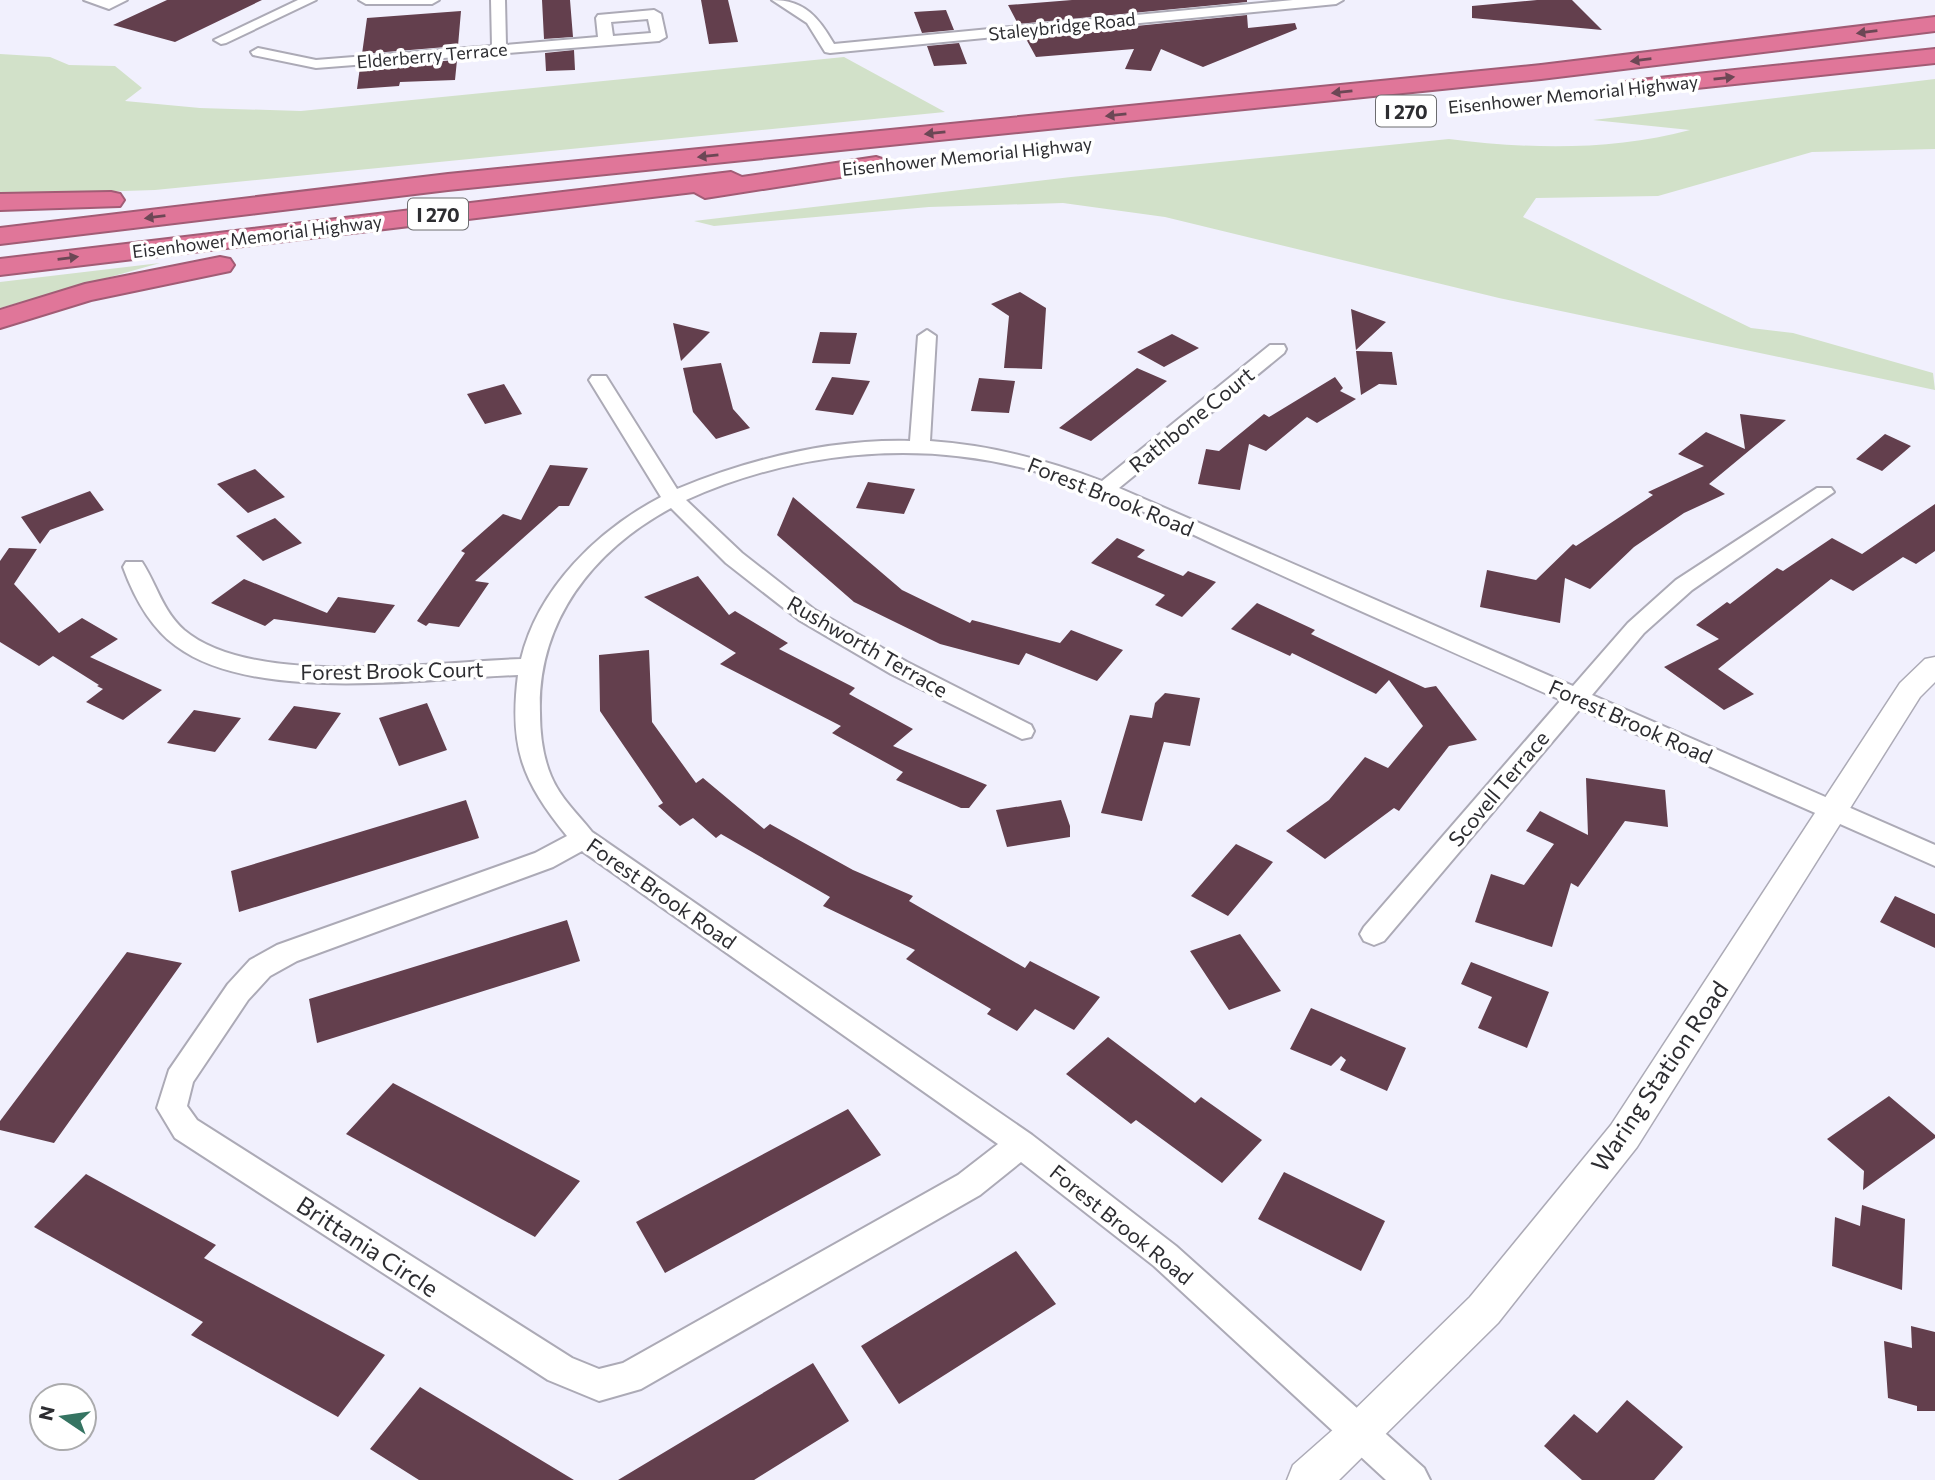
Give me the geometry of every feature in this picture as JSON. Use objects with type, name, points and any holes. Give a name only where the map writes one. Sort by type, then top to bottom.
[{"type":"highway","name":"I 270","points":[[0,236],[539,173],[1541,72],[1935,24]]},
{"type":"highway","name":"Eisenhower Memorial Highway","points":[[1603,90],[1935,56]]},
{"type":"highway","name":"Eisenhower Memorial Highway","points":[[0,267],[718,181],[904,162]]},
{"type":"highway","points":[[0,319],[85,293],[177,272],[453,227],[876,165]]},
{"type":"highway","points":[[0,202],[105,200],[539,173]]},
{"type":"street","points":[[91,0],[109,5],[120,0]]},
{"type":"street","points":[[221,40],[309,0]]},
{"type":"street","points":[[366,0],[432,0]]},
{"type":"street","points":[[498,0],[499,49]]},
{"type":"street","name":"Staleybridge Road","points":[[779,0],[813,20],[830,49],[1141,13],[1336,0]]},
{"type":"street","name":"Elderberry Terrace","points":[[258,52],[316,64],[606,41]]},
{"type":"street","points":[[920,446],[927,336]]},
{"type":"street","name":"Rathbone Court","points":[[1105,489],[1277,349]]},
{"type":"street","name":"Rushworth Terrace","points":[[599,380],[673,498],[734,558],[807,615],[899,668],[1022,731]]},
{"type":"street","name":"Forest Brook Road","points":[[1412,1480],[1164,1256],[1021,1144],[583,839],[541,783],[526,724],[529,667],[546,619],[581,568],[627,527],[673,498],[715,481],[823,452],[920,446],[968,449],[1016,458],[1105,489],[1935,856]]},
{"type":"street","name":"Scovell Terrace","points":[[1374,934],[1636,628],[1684,585],[1824,492]]},
{"type":"street","name":"Forest Brook Court","points":[[134,567],[145,598],[167,626],[196,649],[257,669],[324,676],[529,667]]},
{"type":"street","name":"Waring Station Road","points":[[1308,1480],[1359,1434],[1484,1310],[1624,1136],[1910,690],[1935,666]]},
{"type":"street","name":"Brittania Circle","points":[[583,839],[544,860],[287,953],[260,968],[238,992],[179,1079],[172,1108],[186,1129],[560,1369],[599,1385],[629,1378],[969,1185],[1021,1144]]},
{"type":"green space","points":[[0,54],[50,57],[69,65],[115,66],[142,88],[125,101],[200,108],[301,111],[844,57],[945,112],[155,190],[0,195]]},
{"type":"green space","points":[[1935,79],[1935,149],[1812,152],[1658,196],[1536,198],[1523,217],[1751,328],[1793,333],[1933,373],[1935,390],[1499,298],[1165,217],[1063,203],[929,207],[714,226],[694,221],[1071,177],[1449,139],[1539,146],[1630,142],[1690,130],[1593,120]]},
{"type":"green space","points":[[160,263],[0,308],[0,282]]},
{"type":"building","points":[[167,0],[262,0],[175,42],[113,25]]},
{"type":"building","points":[[542,0],[570,0],[573,37],[544,39]]},
{"type":"building","points":[[701,0],[728,0],[738,42],[709,44]]},
{"type":"building","points":[[1072,0],[1247,2],[1018,24],[1008,5]]},
{"type":"building","points":[[1572,0],[1602,30],[1472,18],[1472,6]]},
{"type":"building","points":[[946,10],[954,30],[922,33],[914,12]]},
{"type":"building","points":[[461,11],[458,46],[362,54],[367,18]]},
{"type":"building","points":[[1247,15],[1248,28],[1295,23],[1297,29],[1203,67],[1161,49],[1151,71],[1125,69],[1134,49],[1036,57],[1025,37]]},
{"type":"building","points":[[959,43],[967,64],[934,66],[927,46]]},
{"type":"building","points":[[574,50],[575,70],[546,71],[545,53]]},
{"type":"building","points":[[457,60],[455,80],[400,82],[399,86],[357,89],[360,67]]},
{"type":"building","points":[[1020,292],[1046,308],[1042,369],[1004,368],[1009,316],[991,304]]},
{"type":"building","points":[[1351,309],[1386,322],[1356,350]]},
{"type":"building","points":[[673,323],[710,332],[681,361]]},
{"type":"building","points":[[820,332],[857,333],[850,364],[812,363]]},
{"type":"building","points":[[1172,334],[1199,348],[1164,367],[1137,352]]},
{"type":"building","points":[[1356,351],[1392,352],[1397,385],[1379,384],[1361,395]]},
{"type":"building","points":[[721,363],[733,409],[750,428],[716,439],[693,412],[683,368]]},
{"type":"building","points":[[1137,368],[1167,381],[1091,441],[1059,428]]},
{"type":"building","points":[[832,377],[870,381],[853,415],[815,410]]},
{"type":"building","points":[[1335,377],[1343,388],[1340,391],[1356,399],[1317,423],[1307,417],[1266,451],[1249,444],[1240,490],[1198,484],[1206,449],[1219,451],[1264,414],[1269,417]]},
{"type":"building","points":[[979,378],[1015,381],[1009,413],[971,411]]},
{"type":"building","points":[[504,384],[522,414],[485,424],[467,394]]},
{"type":"building","points":[[1740,414],[1786,420],[1709,484],[1725,494],[1684,513],[1634,547],[1590,589],[1565,578],[1560,623],[1480,607],[1487,570],[1536,580],[1573,544],[1576,546],[1653,495],[1648,492],[1704,466],[1678,454],[1706,432],[1745,449]]},
{"type":"building","points":[[1885,434],[1911,446],[1882,471],[1856,459]]},
{"type":"building","points":[[550,465],[588,468],[569,506],[559,506],[475,581],[489,583],[459,627],[429,623],[426,626],[417,621],[465,553],[461,551],[503,514],[521,520]]},
{"type":"building","points":[[255,469],[285,497],[248,513],[217,484]]},
{"type":"building","points":[[868,482],[915,489],[904,514],[856,508]]},
{"type":"building","points":[[90,491],[104,510],[50,530],[40,544],[21,517]]},
{"type":"building","points":[[793,497],[902,590],[970,623],[972,620],[1060,643],[1071,630],[1123,650],[1097,681],[1026,653],[1019,665],[940,644],[854,602],[777,535]]},
{"type":"building","points":[[1935,504],[1935,551],[1916,564],[1903,557],[1853,591],[1831,579],[1718,669],[1754,694],[1724,710],[1664,667],[1719,639],[1696,625],[1727,602],[1730,604],[1777,568],[1783,571],[1832,538],[1862,554]]},
{"type":"building","points":[[275,518],[302,543],[263,561],[236,536]]},
{"type":"building","points":[[1117,538],[1145,550],[1137,557],[1183,576],[1188,571],[1216,582],[1182,617],[1155,605],[1165,595],[1091,563]]},
{"type":"building","points":[[9,548],[37,549],[14,584],[59,633],[82,618],[118,639],[90,657],[162,690],[123,720],[86,702],[103,689],[97,686],[99,685],[53,656],[39,666],[0,642],[0,561]]},
{"type":"building","points":[[698,576],[729,615],[735,611],[788,643],[779,649],[855,688],[849,694],[913,729],[893,746],[987,785],[969,808],[961,808],[896,780],[903,772],[832,733],[841,726],[720,664],[736,653],[644,597]]},
{"type":"building","points":[[244,579],[327,613],[338,597],[395,605],[375,633],[274,619],[265,626],[211,603]]},
{"type":"building","points":[[1257,603],[1315,630],[1311,634],[1425,688],[1436,686],[1477,740],[1449,746],[1399,811],[1394,808],[1325,859],[1286,831],[1329,800],[1365,757],[1388,768],[1423,726],[1389,680],[1376,694],[1292,653],[1290,656],[1231,629]]},
{"type":"building","points":[[649,650],[652,722],[696,783],[703,778],[764,829],[770,824],[853,870],[913,896],[909,901],[1025,968],[1030,961],[1100,997],[1074,1030],[1035,1009],[1017,1031],[987,1014],[991,1009],[906,959],[915,950],[823,906],[830,897],[721,834],[716,838],[693,818],[680,826],[658,806],[663,803],[600,711],[599,655]]},
{"type":"building","points":[[1165,693],[1200,698],[1190,746],[1164,742],[1142,821],[1101,813],[1130,715],[1152,718],[1155,703]]},
{"type":"building","points":[[427,703],[447,750],[399,766],[379,718]]},
{"type":"building","points":[[294,706],[341,713],[316,749],[268,740]]},
{"type":"building","points":[[194,710],[241,718],[215,752],[167,743]]},
{"type":"building","points":[[1586,778],[1665,790],[1668,827],[1625,821],[1578,887],[1571,883],[1552,947],[1475,922],[1491,874],[1524,885],[1554,844],[1526,831],[1540,811],[1588,835]]},
{"type":"building","points":[[466,800],[479,838],[239,912],[231,871]]},
{"type":"building","points":[[1061,800],[1070,826],[1070,837],[1007,847],[996,810]]},
{"type":"building","points":[[1236,844],[1273,862],[1228,916],[1191,896]]},
{"type":"building","points":[[1895,896],[1935,914],[1935,948],[1880,922]]},
{"type":"building","points":[[567,920],[580,961],[317,1043],[309,999]]},
{"type":"building","points":[[1240,934],[1281,991],[1229,1010],[1190,951]]},
{"type":"building","points":[[127,952],[182,963],[54,1143],[0,1130],[0,1121]]},
{"type":"building","points":[[1471,962],[1549,992],[1527,1048],[1478,1028],[1492,997],[1461,984]]},
{"type":"building","points":[[1311,1008],[1406,1048],[1387,1091],[1340,1070],[1346,1060],[1341,1056],[1331,1066],[1290,1049]]},
{"type":"building","points":[[1108,1037],[1195,1103],[1201,1097],[1262,1140],[1222,1183],[1136,1120],[1131,1124],[1066,1074]]},
{"type":"building","points":[[393,1083],[580,1181],[535,1237],[346,1134]]},
{"type":"building","points":[[1889,1096],[1935,1135],[1935,1138],[1863,1190],[1864,1171],[1827,1139]]},
{"type":"building","points":[[848,1109],[881,1155],[665,1273],[636,1222]]},
{"type":"building","points":[[1284,1172],[1385,1221],[1361,1271],[1258,1219]]},
{"type":"building","points":[[86,1174],[216,1245],[204,1258],[385,1355],[338,1417],[191,1335],[203,1322],[34,1227]]},
{"type":"building","points":[[1862,1205],[1905,1219],[1902,1290],[1832,1266],[1835,1217],[1860,1226]]},
{"type":"building","points":[[1016,1251],[1056,1304],[899,1404],[861,1346]]},
{"type":"building","points":[[1911,1326],[1935,1332],[1935,1411],[1917,1411],[1917,1406],[1888,1398],[1884,1341],[1912,1348]]},
{"type":"building","points":[[813,1363],[849,1421],[754,1480],[618,1480]]},
{"type":"building","points":[[420,1387],[574,1480],[419,1480],[370,1449]]},
{"type":"building","points":[[1627,1400],[1683,1447],[1654,1480],[1582,1480],[1544,1446],[1574,1414],[1597,1433]]}]
